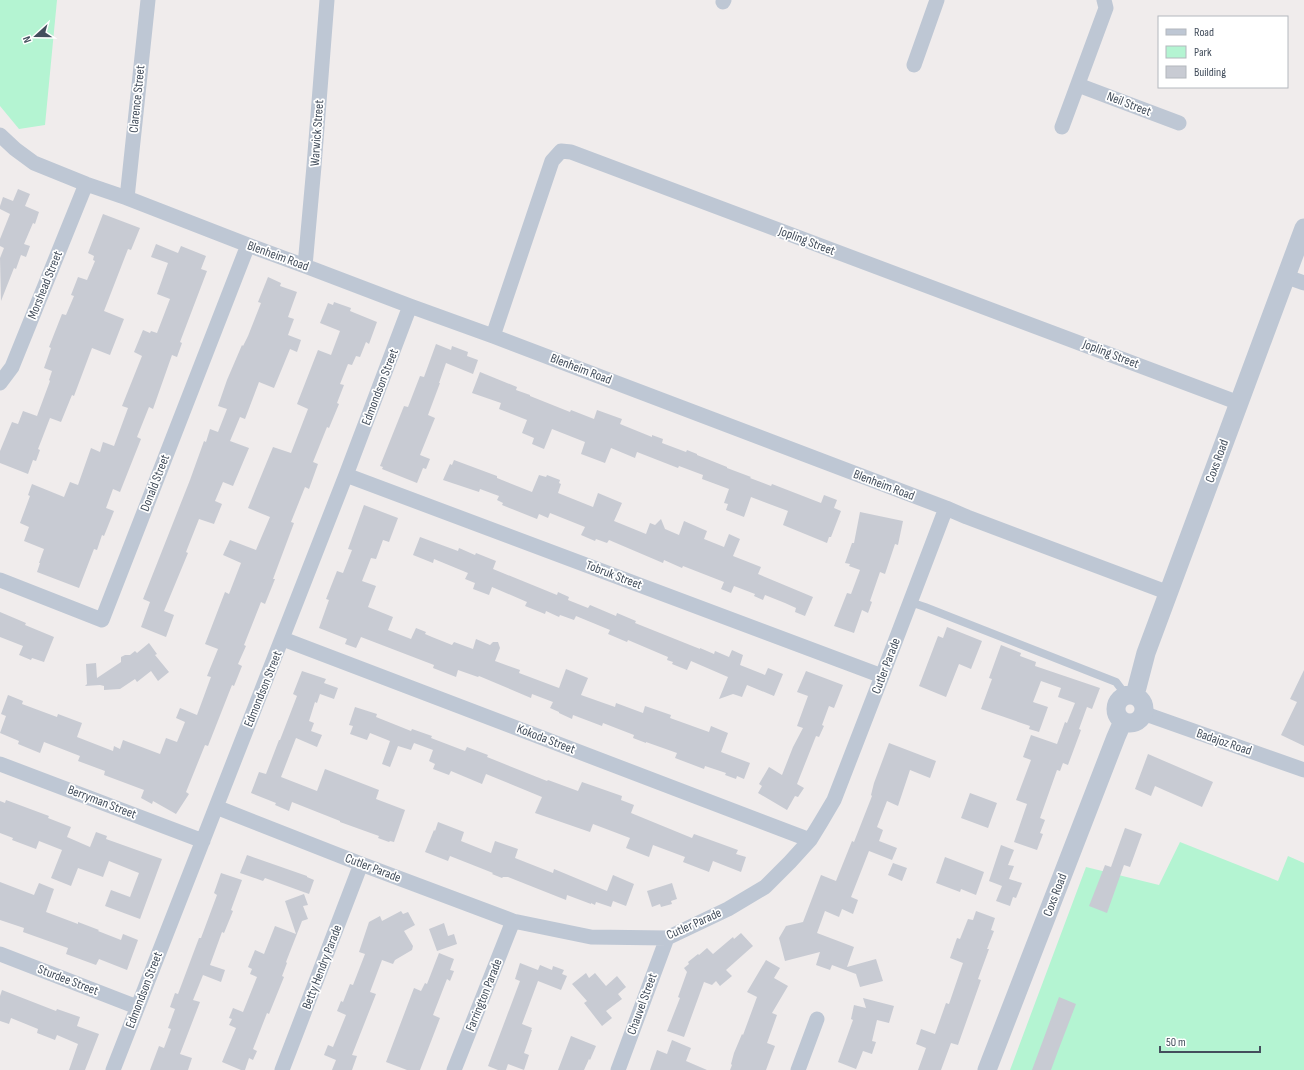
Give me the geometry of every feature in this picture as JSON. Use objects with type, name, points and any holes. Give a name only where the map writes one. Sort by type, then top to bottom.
[{"type":"street","name":"Clarence Street","points":[[127,198],[148,0]]},
{"type":"street","name":"Warwick Street","points":[[305,266],[327,0]]},
{"type":"street","points":[[914,65],[937,0]]},
{"type":"street","points":[[1062,127],[1106,8],[1104,0]]},
{"type":"street","name":"Neil Street","points":[[1078,85],[1179,123]]},
{"type":"street","name":"Blenheim Road","points":[[0,135],[15,149],[34,163],[86,184],[127,198],[248,246],[493,336],[946,508],[967,518],[1169,593]]},
{"type":"street","name":"Jopling Street","points":[[493,336],[552,161],[561,151],[571,152],[1238,403]]},
{"type":"street","name":"Morshead Street","points":[[0,383],[12,367],[86,184]]},
{"type":"street","name":"Coxs Road","points":[[1130,695],[1238,403],[1295,280],[1304,228]]},
{"type":"street","name":"Donald Street","points":[[0,580],[102,620],[248,246]]},
{"type":"street","name":"Edmondson Street","points":[[113,1070],[283,639],[410,306]]},
{"type":"street","name":"Tobruk Street","points":[[346,475],[882,676]]},
{"type":"street","name":"Cutler Parade","points":[[216,807],[361,864],[513,921],[591,937],[667,938],[728,909],[765,886],[810,840],[834,800],[946,508]]},
{"type":"street","name":"Kokoda Street","points":[[283,639],[810,840]]},
{"type":"street","points":[[1130,695],[1142,702],[1144,706],[1144,713],[1137,721],[1132,723],[1124,721],[1117,714],[1117,705],[1122,697],[1130,695]]},
{"type":"street","name":"Badajoz Road","points":[[1144,713],[1304,770]]},
{"type":"street","name":"Coxs Road","points":[[987,1070],[1116,737],[1124,721]]},
{"type":"street","name":"Berryman Street","points":[[0,764],[203,840]]},
{"type":"street","name":"Betty Hendry Parade","points":[[282,1070],[361,864]]},
{"type":"street","name":"Farrington Parade","points":[[454,1070],[513,921]]},
{"type":"street","name":"Chauvel Street","points":[[618,1070],[667,938]]},
{"type":"street","name":"Sturdee Street","points":[[0,954],[137,1007]]},
{"type":"street","points":[[798,1070],[817,1018]]},
{"type":"lane","points":[[910,602],[1116,682],[1130,695]]},
{"type":"green space","points":[[0,0],[57,0],[45,125],[19,129],[0,106]]},
{"type":"green space","points":[[1180,842],[1278,881],[1288,856],[1304,863],[1304,1070],[1010,1070],[1086,867],[1159,885]]},
{"type":"building","points":[[18,189],[30,194],[25,206],[39,212],[35,224],[33,223],[24,244],[30,246],[26,257],[21,255],[16,269],[14,268],[1,301],[0,258],[4,248],[0,246],[0,239],[10,214],[0,209],[0,206],[3,197],[13,201]]},
{"type":"building","points":[[103,214],[140,228],[131,250],[128,249],[104,311],[124,319],[110,355],[92,348],[74,396],[72,395],[61,422],[50,418],[38,449],[40,450],[36,461],[33,460],[28,474],[0,463],[0,451],[12,422],[18,424],[23,411],[37,416],[50,381],[52,371],[44,368],[51,348],[49,347],[62,314],[66,315],[74,296],[71,295],[78,277],[87,280],[95,261],[93,260],[94,256],[88,253]]},
{"type":"building","points":[[156,244],[178,253],[181,246],[206,256],[201,269],[207,271],[180,342],[182,343],[177,357],[172,355],[153,409],[149,407],[137,437],[141,439],[120,492],[113,489],[106,508],[114,511],[104,536],[102,535],[97,550],[94,549],[79,588],[37,572],[44,549],[24,541],[29,527],[20,523],[30,496],[28,495],[32,484],[64,497],[70,482],[78,485],[91,448],[100,452],[103,442],[114,446],[128,408],[122,406],[142,356],[134,352],[143,330],[150,333],[151,331],[157,333],[170,299],[157,294],[168,263],[151,257]]},
{"type":"building","points":[[268,277],[281,283],[280,286],[297,292],[288,317],[294,319],[288,335],[301,340],[297,352],[290,349],[274,388],[259,382],[245,419],[240,417],[230,441],[249,448],[233,486],[223,482],[215,501],[222,504],[214,524],[199,519],[186,552],[188,553],[164,611],[174,615],[166,637],[141,627],[150,602],[143,599],[204,441],[206,442],[210,429],[218,432],[227,409],[218,406],[227,380],[242,345],[243,346],[248,336],[261,303],[258,302]]},
{"type":"building","points":[[334,302],[351,308],[350,311],[377,322],[369,344],[366,342],[360,357],[356,356],[352,365],[348,364],[340,384],[344,385],[337,403],[339,404],[329,428],[327,427],[313,462],[318,464],[309,489],[305,487],[291,522],[294,523],[273,579],[275,579],[265,604],[261,602],[244,645],[246,646],[238,664],[242,666],[234,686],[232,685],[208,746],[205,745],[186,792],[189,794],[176,814],[153,801],[152,804],[141,798],[144,790],[104,775],[105,771],[78,761],[80,756],[44,742],[40,753],[18,744],[19,741],[0,733],[6,716],[1,714],[8,695],[23,701],[22,704],[57,717],[58,714],[82,723],[77,737],[113,751],[114,746],[120,749],[123,740],[160,754],[166,738],[177,742],[185,722],[176,718],[180,708],[197,715],[211,677],[207,676],[218,649],[205,644],[225,592],[229,594],[241,563],[223,555],[230,540],[256,550],[270,517],[248,508],[273,447],[291,453],[308,409],[297,404],[318,350],[331,355],[340,331],[320,323],[328,303],[333,305]]},
{"type":"building","points":[[436,344],[451,350],[452,346],[468,352],[467,356],[478,360],[473,374],[446,363],[428,415],[435,418],[420,455],[430,459],[426,469],[423,468],[417,483],[382,469],[383,467],[380,466],[404,406],[408,407],[420,376],[424,377]]},
{"type":"building","points":[[480,372],[517,387],[516,390],[570,412],[571,410],[594,419],[597,410],[622,419],[620,424],[652,437],[652,435],[663,439],[662,443],[686,452],[687,450],[771,486],[772,484],[821,503],[824,495],[837,500],[834,508],[841,511],[831,537],[829,537],[827,543],[783,525],[788,511],[751,497],[744,517],[726,510],[728,504],[724,503],[729,489],[702,479],[703,475],[679,466],[678,468],[637,452],[635,458],[611,448],[605,463],[581,454],[585,442],[552,429],[544,449],[532,444],[534,438],[522,433],[527,420],[499,409],[501,403],[472,393]]},
{"type":"building","points":[[454,460],[497,476],[497,478],[532,492],[539,475],[546,477],[547,475],[560,480],[559,483],[561,484],[558,493],[593,507],[598,493],[622,503],[614,521],[646,534],[650,523],[655,525],[661,519],[665,529],[679,535],[684,521],[707,531],[704,539],[724,547],[729,534],[740,539],[733,556],[761,567],[758,574],[813,597],[805,616],[795,612],[796,608],[765,595],[763,600],[754,596],[755,594],[734,586],[731,593],[721,589],[724,582],[683,566],[682,568],[664,560],[663,563],[609,540],[607,543],[596,539],[595,541],[581,535],[585,527],[550,513],[548,518],[539,514],[537,519],[502,505],[503,503],[497,500],[499,496],[480,489],[479,492],[443,480],[450,464],[452,465]]},
{"type":"building","points":[[364,505],[398,518],[389,542],[383,540],[376,559],[371,558],[362,581],[376,586],[368,607],[393,617],[388,630],[411,639],[416,628],[426,632],[425,634],[452,645],[454,642],[473,649],[476,639],[490,645],[493,642],[498,642],[500,648],[495,661],[520,670],[519,673],[559,688],[566,669],[588,678],[581,695],[615,707],[616,703],[643,713],[645,706],[671,715],[670,718],[709,732],[711,726],[728,733],[721,752],[750,763],[744,779],[737,776],[736,779],[725,775],[726,773],[705,766],[704,769],[675,758],[677,753],[633,738],[634,735],[603,723],[602,726],[573,715],[572,719],[550,708],[553,702],[532,694],[531,698],[479,676],[478,677],[458,670],[456,677],[433,668],[434,665],[361,637],[356,648],[345,644],[347,639],[319,628],[329,600],[326,599],[337,571],[343,573],[352,550],[348,549]]},
{"type":"building","points":[[860,512],[903,521],[898,545],[895,544],[885,574],[880,572],[870,601],[872,602],[868,613],[862,610],[854,633],[834,626],[847,593],[851,594],[860,570],[849,566],[850,564],[845,563],[852,543],[854,543]]},
{"type":"building","points":[[420,537],[458,551],[459,548],[475,555],[476,553],[496,561],[493,569],[557,595],[558,592],[569,597],[568,600],[588,608],[590,605],[616,616],[617,613],[636,621],[635,623],[700,649],[714,654],[715,651],[729,657],[732,650],[743,655],[740,665],[765,675],[768,668],[783,674],[774,696],[747,685],[742,697],[733,694],[719,699],[728,677],[691,661],[687,670],[672,664],[673,662],[667,660],[668,657],[628,640],[627,642],[608,634],[610,630],[576,616],[574,620],[560,615],[559,617],[546,611],[545,614],[525,606],[527,602],[492,587],[489,595],[473,589],[475,583],[465,579],[468,573],[434,559],[433,563],[413,555]]},
{"type":"building","points":[[0,612],[26,623],[25,625],[54,637],[44,662],[32,658],[31,660],[19,655],[23,646],[0,637]]},
{"type":"building","points":[[947,627],[982,641],[971,669],[959,664],[946,697],[919,686],[938,636],[943,638]]},
{"type":"building","points":[[149,643],[157,654],[155,655],[169,672],[158,681],[151,671],[137,682],[135,679],[120,689],[104,690],[104,686],[100,685],[85,686],[87,684],[86,664],[96,663],[97,678],[121,662],[121,657],[130,655],[135,651],[137,653]]},
{"type":"building","points":[[1001,645],[1021,653],[1020,656],[1036,662],[1035,666],[1100,688],[1092,709],[1087,707],[1079,729],[1081,730],[1068,765],[1063,763],[1060,771],[1057,770],[1040,818],[1045,820],[1040,833],[1043,834],[1037,850],[1014,842],[1027,804],[1016,800],[1031,760],[1023,757],[1031,735],[1057,744],[1065,722],[1067,723],[1075,703],[1058,697],[1061,688],[1041,681],[1033,702],[1048,707],[1039,732],[1029,729],[1030,726],[981,709],[992,679],[989,678]]},
{"type":"building","points":[[1304,670],[1304,746],[1281,735],[1297,702],[1290,699]]},
{"type":"building","points":[[302,671],[326,679],[324,683],[338,688],[334,699],[320,694],[317,703],[315,702],[309,721],[314,723],[311,731],[322,735],[317,747],[296,738],[281,777],[317,791],[325,769],[379,790],[376,799],[405,810],[394,842],[389,842],[378,838],[379,836],[292,802],[289,811],[275,805],[276,803],[251,793],[259,772],[266,774],[297,696],[293,694]]},
{"type":"building","points":[[806,671],[843,685],[834,708],[829,706],[822,725],[824,726],[819,737],[816,736],[797,784],[804,788],[798,797],[795,796],[787,810],[758,793],[762,786],[759,784],[769,767],[782,775],[793,747],[803,728],[797,726],[808,696],[797,692]]},
{"type":"building","points":[[355,707],[377,714],[376,717],[411,731],[412,729],[432,736],[431,738],[465,751],[467,747],[488,755],[487,757],[547,781],[548,780],[578,791],[582,782],[622,796],[621,800],[634,805],[631,813],[692,838],[694,834],[738,850],[736,854],[746,857],[741,872],[713,861],[709,872],[683,862],[685,857],[653,845],[649,857],[626,848],[630,838],[593,824],[590,832],[535,813],[542,797],[486,774],[482,784],[451,771],[449,775],[433,769],[435,764],[429,761],[433,750],[414,743],[411,750],[398,746],[390,767],[382,764],[390,741],[370,733],[367,740],[350,734],[353,726],[349,725]]},
{"type":"building","points":[[889,743],[936,761],[930,778],[910,770],[898,806],[887,801],[877,827],[883,830],[879,841],[897,848],[892,860],[869,851],[851,897],[858,900],[853,914],[842,909],[839,917],[825,911],[817,933],[854,947],[847,967],[876,959],[883,981],[860,987],[856,974],[832,965],[830,970],[816,965],[820,952],[785,961],[779,938],[786,926],[803,922],[821,875],[836,881],[852,841],[854,842],[872,796],[874,783]]},
{"type":"building","points":[[1148,754],[1213,782],[1202,807],[1155,786],[1151,796],[1135,789]]},
{"type":"building","points":[[970,793],[997,803],[988,828],[961,818]]},
{"type":"building","points":[[6,800],[49,816],[48,818],[71,827],[67,837],[90,847],[96,832],[107,836],[106,839],[162,859],[140,919],[105,906],[111,890],[130,897],[139,873],[109,861],[103,877],[78,868],[71,886],[51,878],[62,850],[39,841],[36,849],[12,840],[13,838],[0,833],[0,801],[5,803]]},
{"type":"building","points":[[438,822],[464,832],[461,841],[491,853],[495,841],[518,849],[515,858],[553,873],[554,869],[607,891],[613,875],[634,884],[626,906],[613,901],[611,907],[596,902],[595,905],[567,895],[566,900],[508,877],[502,878],[450,856],[448,861],[425,852]]},
{"type":"building","points":[[1125,828],[1142,834],[1130,867],[1124,865],[1107,913],[1089,906],[1105,865],[1111,867]]},
{"type":"building","points":[[1001,845],[1014,850],[1008,865],[1014,866],[1009,879],[1022,883],[1016,898],[1013,897],[1010,906],[996,901],[1002,886],[989,881]]},
{"type":"building","points":[[247,855],[307,876],[314,880],[309,894],[265,878],[263,881],[240,873]]},
{"type":"building","points":[[945,857],[984,872],[976,895],[961,889],[960,892],[936,883]]},
{"type":"building","points":[[893,863],[907,868],[902,881],[888,875]]},
{"type":"building","points":[[221,873],[242,880],[231,910],[233,911],[224,933],[222,932],[210,965],[225,970],[221,982],[203,975],[193,1000],[200,1002],[180,1054],[192,1058],[188,1070],[150,1070],[159,1046],[164,1048],[171,1029],[168,1028],[175,1009],[170,1007],[175,993],[178,994],[199,938],[201,938],[217,895],[214,893]]},
{"type":"building","points":[[0,882],[34,895],[39,883],[54,889],[46,912],[78,924],[78,922],[121,940],[123,934],[138,940],[127,970],[99,959],[96,965],[66,954],[68,948],[23,932],[24,928],[0,920]]},
{"type":"building","points":[[672,883],[677,899],[671,901],[672,904],[661,907],[660,904],[652,907],[647,891]]},
{"type":"building","points":[[304,894],[308,905],[303,906],[308,919],[302,921],[286,962],[287,963],[282,976],[284,977],[269,1014],[267,1013],[253,1049],[257,1051],[253,1060],[249,1058],[245,1070],[241,1070],[222,1062],[236,1028],[229,1025],[232,1019],[229,1018],[233,1008],[243,1012],[257,977],[250,974],[252,969],[248,967],[255,950],[264,954],[275,926],[296,934],[285,901]]},
{"type":"building","points":[[401,911],[403,914],[408,912],[415,925],[404,931],[413,946],[412,950],[395,960],[393,964],[382,960],[370,992],[376,994],[352,1055],[357,1056],[352,1070],[332,1070],[336,1060],[324,1055],[328,1045],[333,1047],[346,1015],[337,1011],[341,1001],[343,1002],[350,984],[353,985],[365,954],[359,952],[369,922],[380,916],[382,921]]},
{"type":"building","points":[[976,911],[995,918],[991,930],[994,931],[978,979],[981,980],[958,1045],[951,1043],[941,1070],[918,1070],[926,1048],[916,1044],[921,1029],[935,1034],[946,1003],[949,1004],[963,963],[950,958],[957,938],[960,939],[968,919],[973,920]]},
{"type":"building","points":[[444,923],[448,936],[454,934],[457,944],[437,951],[429,929]]},
{"type":"building","points":[[741,933],[753,946],[726,970],[732,976],[720,986],[716,981],[712,985],[704,982],[684,1037],[667,1031],[680,998],[678,997],[687,972],[684,968],[689,964],[688,962],[707,948],[713,954],[733,937],[734,939]]},
{"type":"building","points":[[439,953],[454,959],[450,970],[454,971],[450,981],[447,979],[433,1015],[440,1018],[420,1070],[407,1070],[386,1062],[414,988],[421,991],[425,983],[427,984]]},
{"type":"building","points":[[766,960],[780,968],[774,978],[788,986],[772,1013],[777,1015],[767,1043],[775,1046],[766,1070],[730,1070],[734,1053],[742,1034],[743,1035],[757,997],[747,992]]},
{"type":"building","points":[[520,963],[538,970],[540,965],[552,970],[553,966],[564,970],[562,974],[567,976],[561,990],[538,981],[522,1024],[532,1028],[524,1053],[529,1055],[524,1070],[508,1064],[506,1070],[498,1070],[488,1066],[520,981],[515,979]]},
{"type":"building","points":[[586,973],[589,978],[595,973],[606,986],[617,976],[626,987],[618,994],[622,999],[606,1011],[612,1018],[602,1026],[584,1003],[587,1001],[572,984]]},
{"type":"building","points":[[2,990],[56,1011],[57,1009],[80,1017],[77,1026],[99,1034],[85,1070],[69,1070],[78,1044],[57,1035],[55,1040],[37,1033],[38,1029],[11,1018],[9,1024],[0,1021],[0,996]]},
{"type":"building","points":[[1059,997],[1076,1004],[1051,1070],[1032,1070]]},
{"type":"building","points":[[863,998],[894,1006],[889,1023],[877,1020],[872,1041],[876,1042],[872,1054],[863,1051],[856,1069],[838,1062],[853,1020],[851,1019],[854,1005],[866,1008]]},
{"type":"building","points":[[571,1036],[596,1046],[584,1070],[558,1070]]},
{"type":"building","points":[[672,1040],[691,1048],[686,1061],[707,1070],[650,1070],[657,1050],[667,1054]]}]
